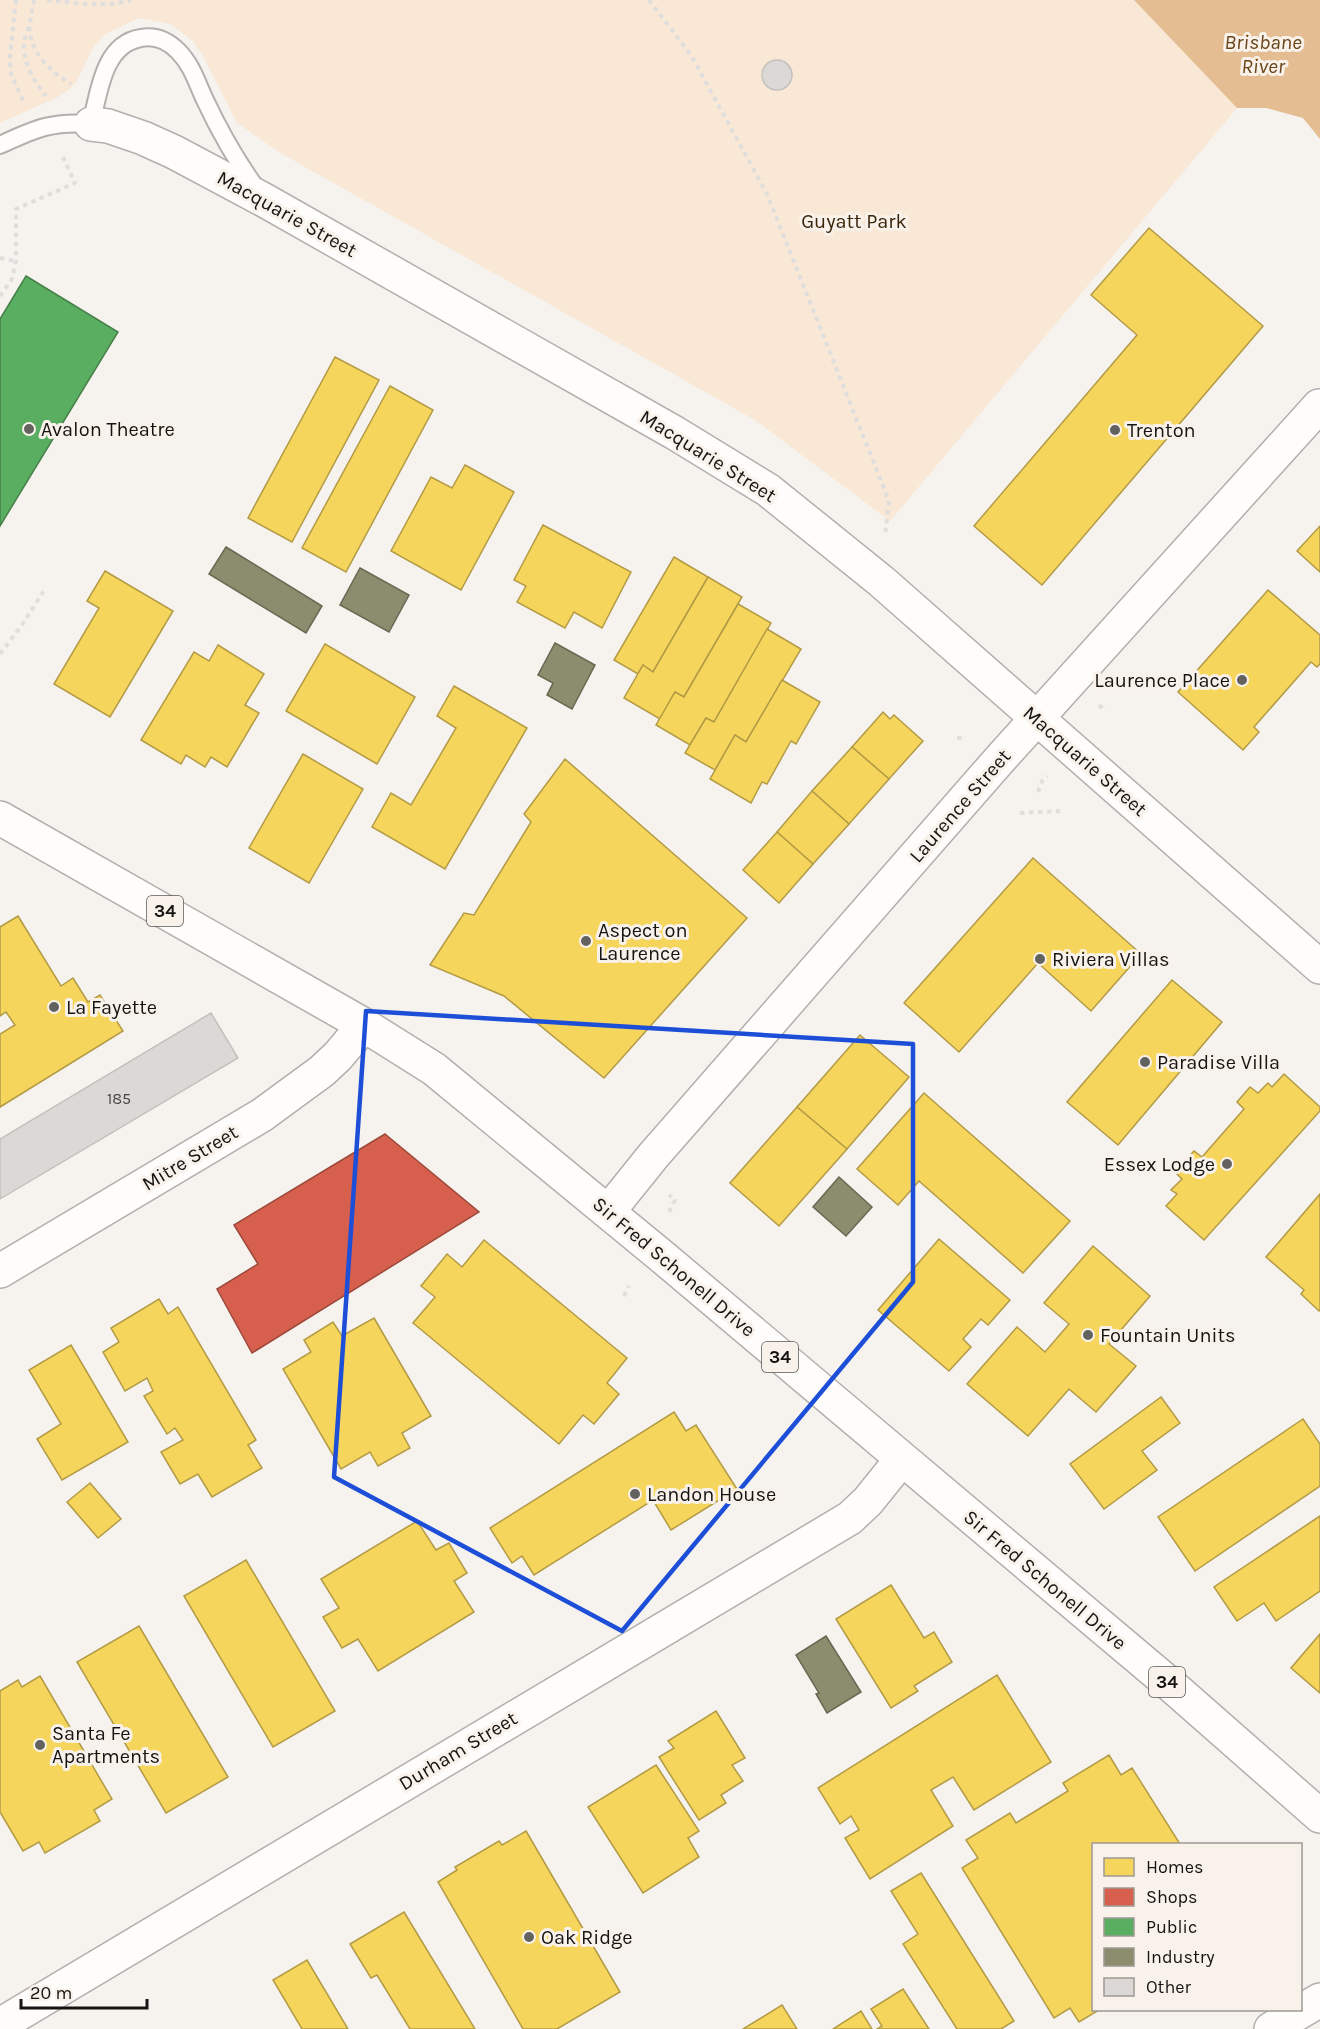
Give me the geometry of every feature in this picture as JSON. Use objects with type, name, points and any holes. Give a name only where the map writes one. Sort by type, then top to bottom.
[{"type":"street","name":"Macquarie Street","points":[[79,123],[108,126],[174,152],[264,200],[675,433],[768,490],[881,581],[1320,967]]},
{"type":"street","name":"Laurence Street","points":[[608,1212],[653,1156],[1037,718],[1319,406]]},
{"type":"street","name":"Sir Fred Schonell Drive","points":[[0,818],[364,1025],[434,1069],[608,1212],[1172,1686],[1320,1816]]},
{"type":"street","name":"Mitre Street","points":[[0,1271],[262,1114],[322,1071],[364,1025]]},
{"type":"street","name":"Durham Street","points":[[0,2025],[850,1518],[868,1501],[901,1460]]},
{"type":"street","points":[[1302,2011],[1320,2000]]},
{"type":"street","points":[[1271,2029],[1301,2011]]},
{"type":"lane","points":[[79,123],[114,53],[121,46],[138,38],[151,37],[164,40],[179,52],[189,65],[233,153],[264,200]]},
{"type":"lane","name":"Macquarie Street","points":[[0,145],[36,128],[79,123]]},
{"type":"path","points":[[16,0],[10,71],[24,103],[19,105]]},
{"type":"path","points":[[34,0],[30,23],[23,42],[24,58],[38,86],[79,123]]},
{"type":"path","points":[[47,0],[87,5],[122,3],[131,0]]},
{"type":"path","points":[[648,0],[692,55],[767,194],[889,501],[881,581]]},
{"type":"path","points":[[0,296],[12,279],[16,261],[16,209],[75,183],[61,153]]},
{"type":"path","points":[[0,258],[16,261]]},
{"type":"path","points":[[0,654],[45,589]]},
{"type":"path","points":[[957,738],[969,738]]},
{"type":"path","points":[[1038,792],[1042,781]]},
{"type":"path","points":[[1020,813],[1060,811]]},
{"type":"path","points":[[669,1212],[675,1200]]},
{"type":"path","points":[[624,1296],[629,1286]]},
{"type":"highlighted area","points":[[366,1011],[913,1044],[913,1282],[622,1631],[334,1477]]},
{"type":"green space","name":"Guyatt Park","points":[[0,0],[1134,0],[1237,108],[890,521],[755,420],[282,154],[237,123],[193,41],[170,24],[137,19],[105,34],[93,48],[77,81],[70,89],[58,97],[0,123]]},
{"type":"water","name":"Brisbane River","points":[[1134,0],[1320,0],[1320,139],[1303,118],[1266,108],[1237,108]]},
{"type":"building: Homes","name":"Trenton","points":[[1149,228],[1263,326],[1042,585],[974,526],[1137,335],[1091,295]]},
{"type":"building: Homes","points":[[335,357],[379,380],[292,542],[248,518]]},
{"type":"building: Homes","points":[[390,386],[433,410],[346,572],[302,548]]},
{"type":"building: Homes","points":[[465,465],[514,492],[461,590],[391,551],[431,477],[452,488]]},
{"type":"building: Homes","points":[[543,525],[631,572],[602,628],[574,612],[565,628],[517,602],[526,586],[514,580]]},
{"type":"building: Homes","points":[[1320,526],[1320,572],[1297,551]]},
{"type":"building: Homes","points":[[674,557],[708,577],[653,672],[643,665],[638,674],[614,660]]},
{"type":"building: Homes","points":[[105,571],[173,611],[110,717],[54,684],[99,608],[87,601]]},
{"type":"building: Homes","points":[[708,577],[742,597],[684,697],[675,692],[660,719],[624,698],[643,665],[653,672]]},
{"type":"building: Homes","name":"Laurence Place","points":[[1268,590],[1320,635],[1320,664],[1317,667],[1311,662],[1254,727],[1259,732],[1243,750],[1178,692]]},
{"type":"building: Homes","points":[[738,604],[771,623],[714,722],[706,718],[690,745],[656,725],[675,692],[684,697]]},
{"type":"building: Homes","points":[[767,629],[801,649],[746,742],[735,735],[715,770],[685,753],[706,718],[714,722]]},
{"type":"building: Homes","points":[[325,644],[415,697],[377,764],[286,711]]},
{"type":"building: Homes","points":[[218,645],[264,674],[245,705],[259,713],[227,767],[211,757],[205,767],[186,755],[181,764],[141,740],[194,652],[209,661]]},
{"type":"building: Homes","points":[[782,680],[820,702],[796,744],[791,741],[767,784],[762,782],[751,803],[710,779],[735,735],[746,742]]},
{"type":"building: Homes","points":[[454,686],[527,728],[445,869],[372,827],[391,793],[411,805],[456,728],[437,716]]},
{"type":"building: Homes","points":[[883,712],[890,719],[894,715],[923,741],[889,779],[852,747]]},
{"type":"building: Homes","points":[[852,747],[889,779],[849,824],[812,791]]},
{"type":"building: Homes","points":[[303,754],[363,789],[309,883],[249,848]]},
{"type":"building: Homes","name":"Aspect on Laurence","points":[[565,759],[747,918],[604,1078],[504,996],[430,965],[464,913],[474,915],[531,822],[524,814]]},
{"type":"building: Homes","points":[[812,791],[849,824],[813,864],[777,832]]},
{"type":"building: Homes","points":[[777,832],[813,864],[779,903],[743,870]]},
{"type":"building: Homes","name":"Riviera Villas","points":[[1033,858],[1141,954],[1091,1011],[1038,963],[959,1052],[904,1003]]},
{"type":"building: Homes","name":"La Fayette","points":[[18,916],[61,986],[73,978],[88,1002],[100,995],[123,1031],[0,1107],[0,1034],[15,1025],[6,1012],[0,1016],[0,927]]},
{"type":"building: Homes","name":"Paradise Villa","points":[[1172,980],[1222,1022],[1118,1145],[1067,1102]]},
{"type":"building: Homes","points":[[860,1035],[909,1077],[847,1149],[797,1107]]},
{"type":"building: Homes","name":"Essex Lodge","points":[[1284,1074],[1320,1107],[1320,1111],[1204,1240],[1166,1206],[1177,1194],[1171,1190],[1182,1179],[1175,1172],[1194,1151],[1202,1157],[1244,1109],[1237,1102],[1250,1087],[1258,1093],[1268,1083],[1272,1087]]},
{"type":"building: Homes","points":[[924,1093],[1070,1221],[1023,1273],[919,1181],[898,1205],[857,1169]]},
{"type":"building: Homes","points":[[797,1107],[847,1149],[779,1226],[730,1183]]},
{"type":"building: Homes","points":[[1320,1194],[1319,1311],[1301,1294],[1304,1290],[1266,1257]]},
{"type":"building: Homes","points":[[939,1239],[1010,1300],[988,1325],[981,1319],[963,1339],[971,1347],[949,1371],[878,1310]]},
{"type":"building: Homes","points":[[484,1240],[627,1358],[607,1383],[619,1394],[594,1424],[583,1415],[559,1444],[413,1323],[435,1297],[421,1286],[447,1254],[462,1267]]},
{"type":"building: Homes","name":"Fountain Units","points":[[1093,1246],[1150,1296],[1109,1344],[1136,1366],[1096,1412],[1069,1389],[1028,1436],[967,1384],[1017,1327],[1045,1352],[1069,1324],[1044,1303]]},
{"type":"building: Homes","points":[[159,1299],[168,1314],[178,1307],[256,1440],[248,1445],[262,1468],[212,1497],[198,1474],[180,1484],[161,1452],[183,1440],[175,1428],[167,1434],[144,1396],[153,1391],[147,1378],[125,1391],[103,1352],[119,1342],[111,1328]]},
{"type":"building: Homes","points":[[374,1318],[431,1416],[402,1433],[410,1448],[378,1466],[370,1452],[341,1469],[283,1369],[311,1352],[304,1340],[333,1322],[342,1336]]},
{"type":"building: Homes","points":[[71,1345],[128,1442],[62,1480],[37,1439],[61,1424],[29,1370]]},
{"type":"building: Homes","points":[[1161,1397],[1180,1423],[1142,1451],[1157,1470],[1104,1509],[1070,1464]]},
{"type":"building: Homes","name":"Landon House","points":[[674,1412],[686,1431],[696,1425],[737,1489],[671,1530],[653,1500],[534,1575],[522,1556],[512,1563],[490,1528]]},
{"type":"building: Homes","points":[[1303,1419],[1320,1444],[1320,1486],[1195,1571],[1158,1517]]},
{"type":"building: Homes","points":[[90,1483],[121,1519],[98,1538],[67,1502]]},
{"type":"building: Homes","points":[[1320,1516],[1320,1591],[1276,1621],[1264,1603],[1237,1621],[1214,1587]]},
{"type":"building: Homes","points":[[417,1521],[436,1550],[449,1543],[467,1573],[454,1581],[474,1612],[378,1671],[358,1639],[342,1648],[323,1617],[339,1608],[321,1579]]},
{"type":"building: Homes","points":[[246,1560],[335,1711],[273,1747],[184,1596]]},
{"type":"building: Homes","points":[[891,1585],[924,1638],[934,1632],[952,1662],[914,1686],[918,1691],[891,1708],[836,1619]]},
{"type":"building: Homes","points":[[139,1626],[228,1777],[166,1813],[77,1662]]},
{"type":"building: Homes","points":[[1320,1634],[1320,1693],[1291,1668]]},
{"type":"building: Homes","points":[[997,1675],[1051,1762],[974,1810],[953,1777],[931,1790],[953,1826],[870,1879],[845,1838],[859,1830],[851,1816],[840,1824],[818,1788]]},
{"type":"building: Homes","name":"Santa Fe Apartments","points":[[40,1676],[112,1799],[94,1810],[100,1821],[45,1853],[39,1842],[23,1851],[0,1812],[0,1691],[18,1680],[22,1687]]},
{"type":"building: Homes","points":[[716,1711],[745,1758],[732,1765],[743,1781],[721,1795],[726,1803],[699,1820],[659,1757],[674,1748],[668,1741]]},
{"type":"building: Homes","points":[[1109,1755],[1121,1775],[1132,1768],[1179,1843],[1092,1843],[1092,2011],[1097,2011],[1079,2022],[1070,2008],[1054,2018],[962,1868],[978,1858],[966,1840],[1010,1813],[1016,1823],[1068,1791],[1063,1783]]},
{"type":"building: Homes","points":[[656,1765],[699,1831],[688,1838],[699,1857],[643,1893],[588,1807]]},
{"type":"building: Homes","name":"Oak Ridge","points":[[526,1831],[620,1992],[557,2029],[523,2029],[438,1882],[457,1870],[455,1867],[499,1841],[502,1845]]},
{"type":"building: Homes","points":[[921,1873],[1014,2021],[1001,2029],[957,2029],[903,1944],[918,1934],[891,1891]]},
{"type":"building: Homes","points":[[404,1912],[475,2029],[410,2029],[377,1975],[371,1978],[350,1944]]},
{"type":"building: Homes","points":[[307,1960],[348,2029],[302,2029],[273,1980]]},
{"type":"building: Homes","points":[[903,1989],[929,2029],[877,2029],[882,2026],[871,2009]]},
{"type":"building: Homes","points":[[782,2005],[797,2029],[743,2029]]},
{"type":"building: Homes","points":[[861,2011],[872,2029],[833,2029]]},
{"type":"building: Shops","points":[[385,1134],[479,1212],[252,1353],[217,1289],[258,1264],[234,1225]]},
{"type":"building: Public","name":"Avalon Theatre","points":[[26,276],[118,332],[0,526],[0,319]]},
{"type":"building: Industry","points":[[226,547],[322,606],[306,633],[209,574]]},
{"type":"building: Industry","points":[[360,568],[409,595],[389,632],[340,605]]},
{"type":"building: Industry","points":[[555,643],[595,665],[572,709],[547,695],[553,683],[538,675]]},
{"type":"building: Industry","points":[[839,1177],[872,1207],[846,1236],[813,1207]]},
{"type":"building: Industry","points":[[826,1636],[861,1692],[827,1713],[816,1694],[819,1693],[796,1655]]},
{"type":"building: Other","points":[[777,60],[788,64],[792,75],[788,86],[777,90],[766,86],[762,75],[766,64]]},
{"type":"building: Other","points":[[211,1013],[238,1058],[0,1199],[0,1139]]},
{"type":"place","name":"Avalon Theatre","points":[[29,429]]},
{"type":"place","name":"Trenton","points":[[1115,430]]},
{"type":"place","name":"Laurence Place","points":[[1242,680]]},
{"type":"place","name":"Aspect on Laurence","points":[[586,941]]},
{"type":"place","name":"Riviera Villas","points":[[1040,959]]},
{"type":"place","name":"La Fayette","points":[[54,1007]]},
{"type":"place","name":"Paradise Villa","points":[[1145,1062]]},
{"type":"place","name":"Essex Lodge","points":[[1227,1164]]},
{"type":"place","name":"Fountain Units","points":[[1088,1335]]},
{"type":"place","name":"Landon House","points":[[635,1494]]},
{"type":"place","name":"Santa Fe Apartments","points":[[40,1745]]},
{"type":"place","name":"Oak Ridge","points":[[529,1937]]}]
